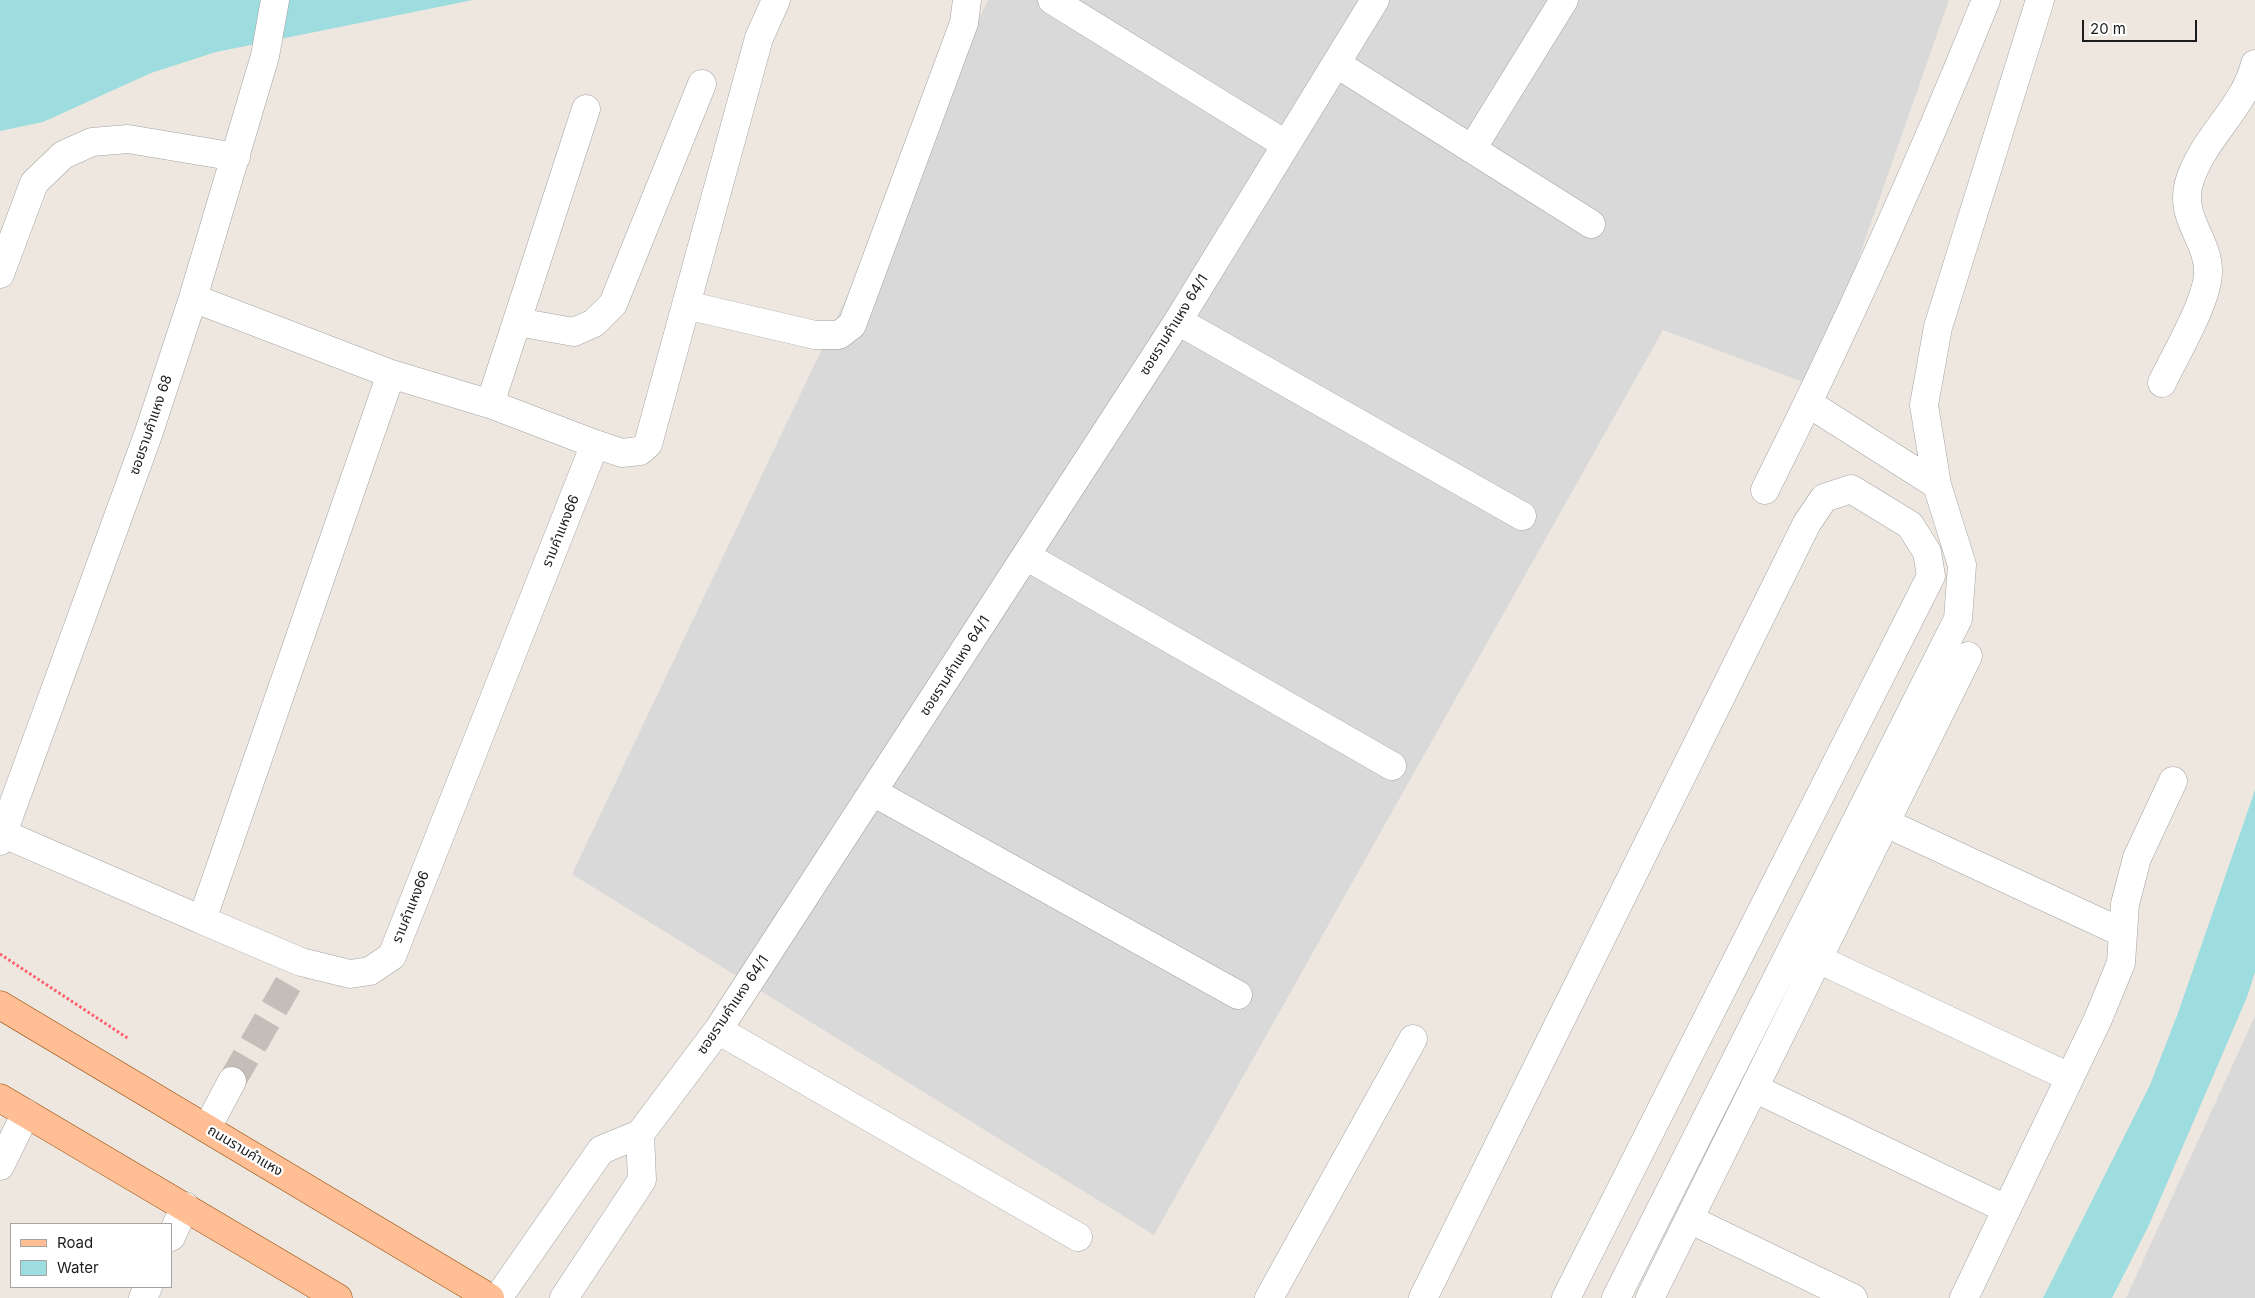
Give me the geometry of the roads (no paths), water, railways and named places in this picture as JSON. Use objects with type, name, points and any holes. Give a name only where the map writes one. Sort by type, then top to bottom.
[{"type":"main road","name":"ถนนรามคำแหง","points":[[0,1005],[490,1298]]},
{"type":"main road","points":[[0,1098],[338,1298]]},
{"type":"street","name":"ซอยรามคำแหง 68","points":[[2,837],[149,432],[194,298],[265,56],[275,0]]},
{"type":"street","points":[[194,298],[391,374],[490,404],[622,453],[640,451],[648,444],[760,38],[776,0]]},
{"type":"street","points":[[686,305],[815,335],[839,335],[852,324],[964,22],[967,0]]},
{"type":"street","points":[[1052,0],[1285,144]]},
{"type":"street","name":"ซอยรามคำแหง 64/1","points":[[640,1134],[718,1030],[1026,556],[1178,321],[1375,0]]},
{"type":"street","points":[[1472,149],[1564,0]]},
{"type":"street","points":[[1765,490],[1808,403],[1956,75],[1986,0]]},
{"type":"street","points":[[1616,1298],[1958,619],[1962,565],[1937,485],[1924,405],[1938,327],[2040,0]]},
{"type":"street","points":[[1337,64],[1591,224]]},
{"type":"street","points":[[2162,383],[2206,290],[2208,270],[2204,251],[2188,215],[2188,186],[2196,163],[2250,95],[2255,64]]},
{"type":"street","points":[[517,322],[574,332],[594,323],[613,304],[702,84]]},
{"type":"street","points":[[490,404],[586,109]]},
{"type":"street","points":[[0,274],[34,183],[63,155],[92,142],[128,138],[236,157]]},
{"type":"street","points":[[1178,321],[1522,516]]},
{"type":"street","points":[[202,920],[391,374]]},
{"type":"street","points":[[1808,403],[1937,485]]},
{"type":"street","name":"รามคำแหง66","points":[[2,837],[202,920],[300,965],[350,974],[370,971],[392,956],[596,444]]},
{"type":"street","points":[[1423,1298],[1807,523],[1824,498],[1851,489],[1910,525],[1927,552],[1932,576],[1566,1298]]},
{"type":"street","points":[[1026,556],[1392,766]]},
{"type":"street","points":[[1921,598],[1958,619]]},
{"type":"street","points":[[1650,1298],[1968,656]]},
{"type":"street","points":[[1964,1298],[2070,1077],[2121,963],[2124,904],[2137,858],[2173,781]]},
{"type":"street","points":[[873,792],[1238,995]]},
{"type":"street","points":[[1886,823],[2123,933]]},
{"type":"street","points":[[1818,959],[2070,1077]]},
{"type":"street","points":[[718,1030],[1078,1237]]},
{"type":"street","points":[[1268,1298],[1413,1040]]},
{"type":"street","points":[[207,1128],[232,1080]]},
{"type":"street","points":[[1754,1088],[2006,1209]]},
{"type":"street","points":[[0,1166],[26,1113]]},
{"type":"street","points":[[498,1298],[601,1150],[640,1134],[642,1180],[564,1298]]},
{"type":"street","points":[[172,1235],[185,1206]]},
{"type":"street","points":[[1689,1219],[1853,1298]]},
{"type":"water","points":[[0,0],[473,0],[216,52],[151,73],[43,122],[0,131]]},
{"type":"water","points":[[2255,790],[2255,972],[2247,997],[2149,1225],[2112,1298],[2043,1298],[2150,1085],[2178,1013]]},
{"type":"tunnel","points":[[232,1081],[298,967]]}]
